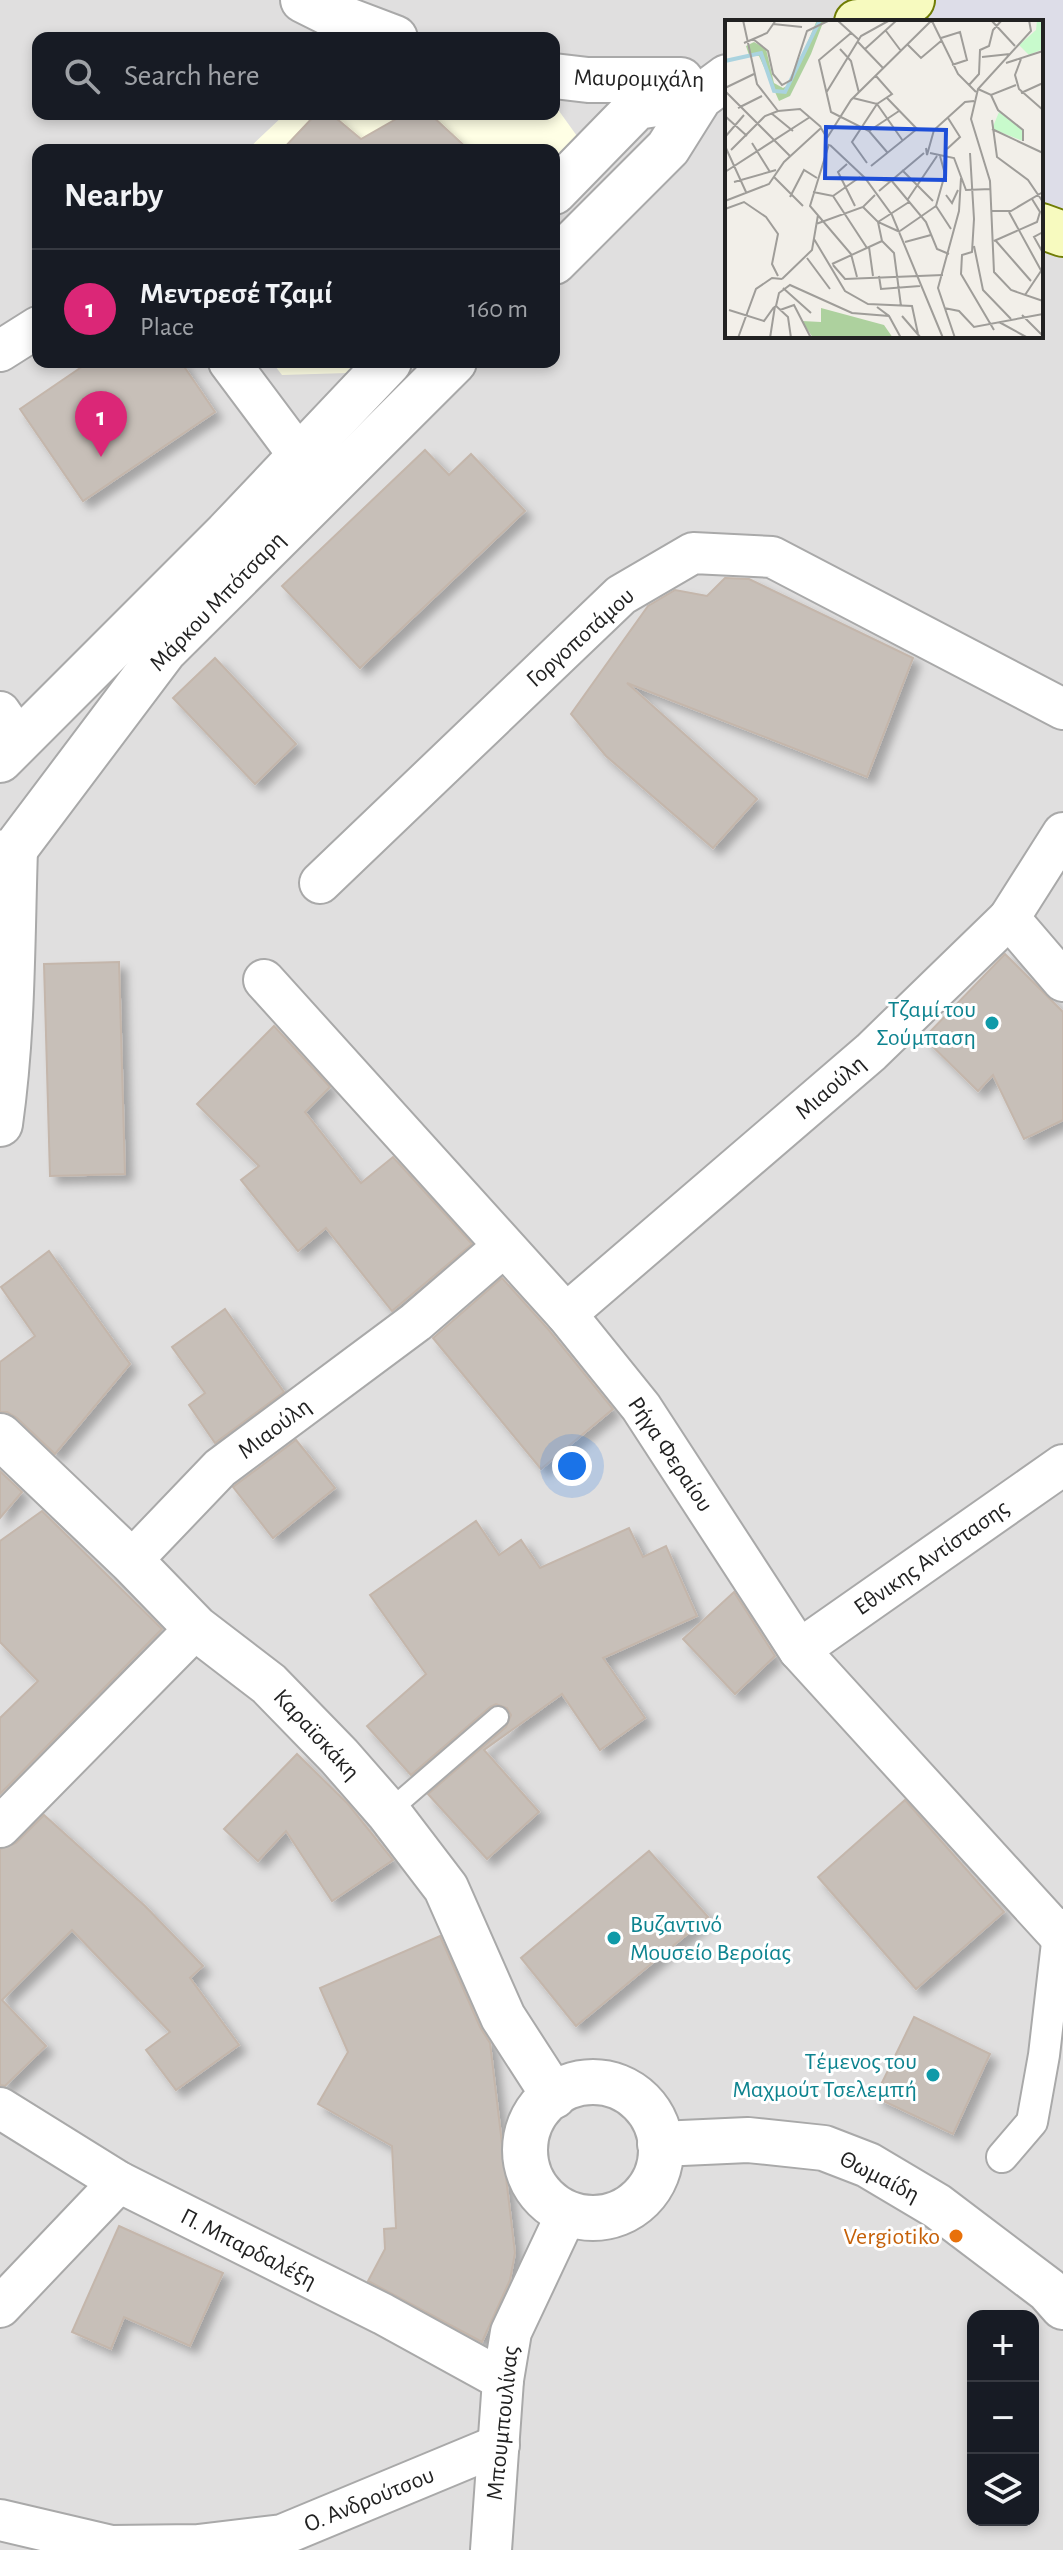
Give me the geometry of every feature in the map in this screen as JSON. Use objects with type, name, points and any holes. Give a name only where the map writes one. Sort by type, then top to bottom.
[{"type":"main road","points":[[836,20],[850,0]]},
{"type":"main road","points":[[880,20],[912,0]]},
{"type":"main road","points":[[1043,227],[1063,234]]},
{"type":"street","points":[[303,0],[379,32]]},
{"type":"street","name":"Μαυρομιχάλη","points":[[560,77],[717,85]]},
{"type":"street","points":[[560,186],[637,107],[717,85]]},
{"type":"street","points":[[560,256],[668,148],[717,85]]},
{"type":"street","points":[[0,351],[32,331]]},
{"type":"street","points":[[233,368],[300,457]]},
{"type":"street","name":"Μάρκου Μπότσαρη","points":[[7,738],[300,457],[383,368]]},
{"type":"street","name":"Μάρκου Μπότσαρη","points":[[7,851],[164,651],[448,368]]},
{"type":"street","name":"Γοργοποτάμου","points":[[320,883],[621,595],[693,553],[772,557],[1063,709]]},
{"type":"street","name":"Μιαούλη","points":[[566,1314],[871,1052],[1009,918],[1063,833]]},
{"type":"street","points":[[0,1124],[9,1013],[7,851]]},
{"type":"street","points":[[1009,918],[1063,981]]},
{"type":"street","name":"Ρήγα Φεραίου","points":[[264,980],[566,1314],[641,1407],[799,1650],[1061,1934]]},
{"type":"street","name":"Μιαούλη","points":[[131,1561],[220,1468],[416,1322],[503,1247]]},
{"type":"street","name":"Καραϊσκάκη","points":[[0,1436],[196,1628],[269,1684],[388,1812],[446,1888],[503,2017],[554,2096]]},
{"type":"street","name":"Εθνικης Αντίστασης","points":[[799,1650],[1063,1465]]},
{"type":"street","points":[[0,1827],[196,1628]]},
{"type":"street","points":[[1002,2157],[1032,2122],[1061,1934]]},
{"type":"street","points":[[602,2082],[623,2088],[642,2103],[655,2121],[660,2144],[656,2174],[644,2194],[628,2208],[606,2217],[590,2218],[567,2213],[542,2196],[530,2177],[525,2155],[527,2132],[537,2110],[563,2088],[578,2083],[602,2082]]},
{"type":"street","name":"Π. Μπαρδαλέξη","points":[[0,2108],[119,2182],[383,2314],[503,2380]]},
{"type":"street","name":"Θωμαίδη","points":[[660,2144],[748,2140],[824,2148],[868,2165],[937,2206],[1048,2290],[1063,2307]]},
{"type":"street","points":[[0,2307],[119,2182]]},
{"type":"street","name":"Μπουμπουλίνας","points":[[491,2550],[503,2380],[511,2332],[567,2213]]},
{"type":"street","name":"Ο. Ανδρούτσου","points":[[0,2520],[111,2546],[198,2545],[282,2535],[499,2445]]},
{"type":"lane","points":[[388,1812],[498,1717]]},
{"type":"shaded area","points":[[0,0],[1063,0],[1063,2550],[0,2550]]},
{"type":"shaded area","points":[[910,0],[1063,0],[1063,231],[1043,222],[1043,20],[862,20]]},
{"type":"shaded area","points":[[560,112],[577,136],[560,153],[560,144],[253,144],[279,120],[560,120]]},
{"type":"shaded area","points":[[277,368],[353,368],[348,373],[282,375]]},
{"type":"building","points":[[310,120],[338,120],[361,139],[394,120],[436,120],[462,144],[288,144]]},
{"type":"building","points":[[80,368],[185,368],[215,412],[83,501],[20,409]]},
{"type":"building","points":[[425,450],[449,475],[471,454],[525,511],[360,668],[282,586]]},
{"type":"building","points":[[725,578],[749,579],[913,658],[867,777],[627,683],[757,799],[713,848],[606,756],[571,714],[648,606],[675,590],[707,596]]},
{"type":"building","points":[[215,658],[296,744],[255,784],[173,698]]},
{"type":"building","name":"Τζαμί του Σούμπαση","points":[[1005,954],[1063,1012],[1063,1120],[1024,1139],[993,1075],[978,1091],[924,1038]]},
{"type":"building","points":[[119,962],[125,1174],[50,1176],[44,964]]},
{"type":"building","points":[[274,1026],[330,1087],[305,1112],[361,1183],[393,1157],[472,1244],[392,1311],[326,1228],[298,1251],[241,1180],[259,1166],[197,1104]]},
{"type":"building","points":[[49,1251],[130,1364],[55,1454],[17,1418],[0,1412],[0,1362],[35,1336],[1,1287]]},
{"type":"building","points":[[502,1278],[613,1409],[541,1469],[433,1338]]},
{"type":"building","points":[[225,1309],[284,1392],[215,1443],[189,1405],[205,1393],[172,1347]]},
{"type":"building","points":[[296,1440],[335,1488],[273,1538],[233,1487]]},
{"type":"building","points":[[0,1471],[22,1492],[0,1518]]},
{"type":"building","points":[[42,1511],[162,1629],[0,1794],[0,1718],[38,1681],[0,1642],[0,1541]]},
{"type":"building","points":[[476,1521],[499,1555],[521,1540],[540,1568],[629,1528],[643,1557],[666,1546],[697,1616],[603,1658],[645,1718],[600,1750],[562,1694],[484,1750],[539,1812],[487,1859],[428,1794],[506,1727],[511,1715],[507,1708],[496,1704],[490,1707],[411,1775],[367,1726],[426,1674],[370,1595]]},
{"type":"building","points":[[734,1592],[775,1656],[735,1694],[683,1639]]},
{"type":"building","points":[[297,1754],[348,1804],[393,1860],[332,1901],[286,1831],[258,1861],[224,1829]]},
{"type":"building","points":[[905,1800],[1004,1912],[916,1989],[818,1877]]},
{"type":"building","points":[[44,1815],[145,1906],[203,1966],[190,1978],[239,2045],[176,2090],[146,2050],[170,2032],[72,1930],[2,2000],[46,2046],[5,2086],[0,2085],[0,1849],[16,1843]]},
{"type":"building","name":"Βυζαντινό Μουσείο Βεροίας","points":[[649,1851],[708,1917],[576,2026],[521,1958]]},
{"type":"building","points":[[440,1936],[490,2043],[515,2253],[510,2280],[482,2342],[368,2281],[385,2249],[384,2229],[396,2228],[392,2146],[318,2104],[348,2052],[320,1988]]},
{"type":"building","name":"Τέμενος του Μαχμούτ Τσελεμπή","points":[[914,2017],[990,2054],[953,2134],[875,2097]]},
{"type":"building","points":[[119,2226],[223,2273],[190,2346],[124,2317],[111,2349],[72,2332]]},
{"type":"place","name":"Μεντρεσέ Τζαμί","points":[[101,457]]},
{"type":"place","name":"Τζαμί του Σούμπαση","points":[[992,1023]]},
{"type":"place","name":"Βυζαντινό Μουσείο Βεροίας","points":[[614,1938]]},
{"type":"place","name":"Τέμενος του Μαχμούτ Τσελεμπή","points":[[933,2075]]},
{"type":"place","name":"Vergiotiko","points":[[956,2236]]}]
